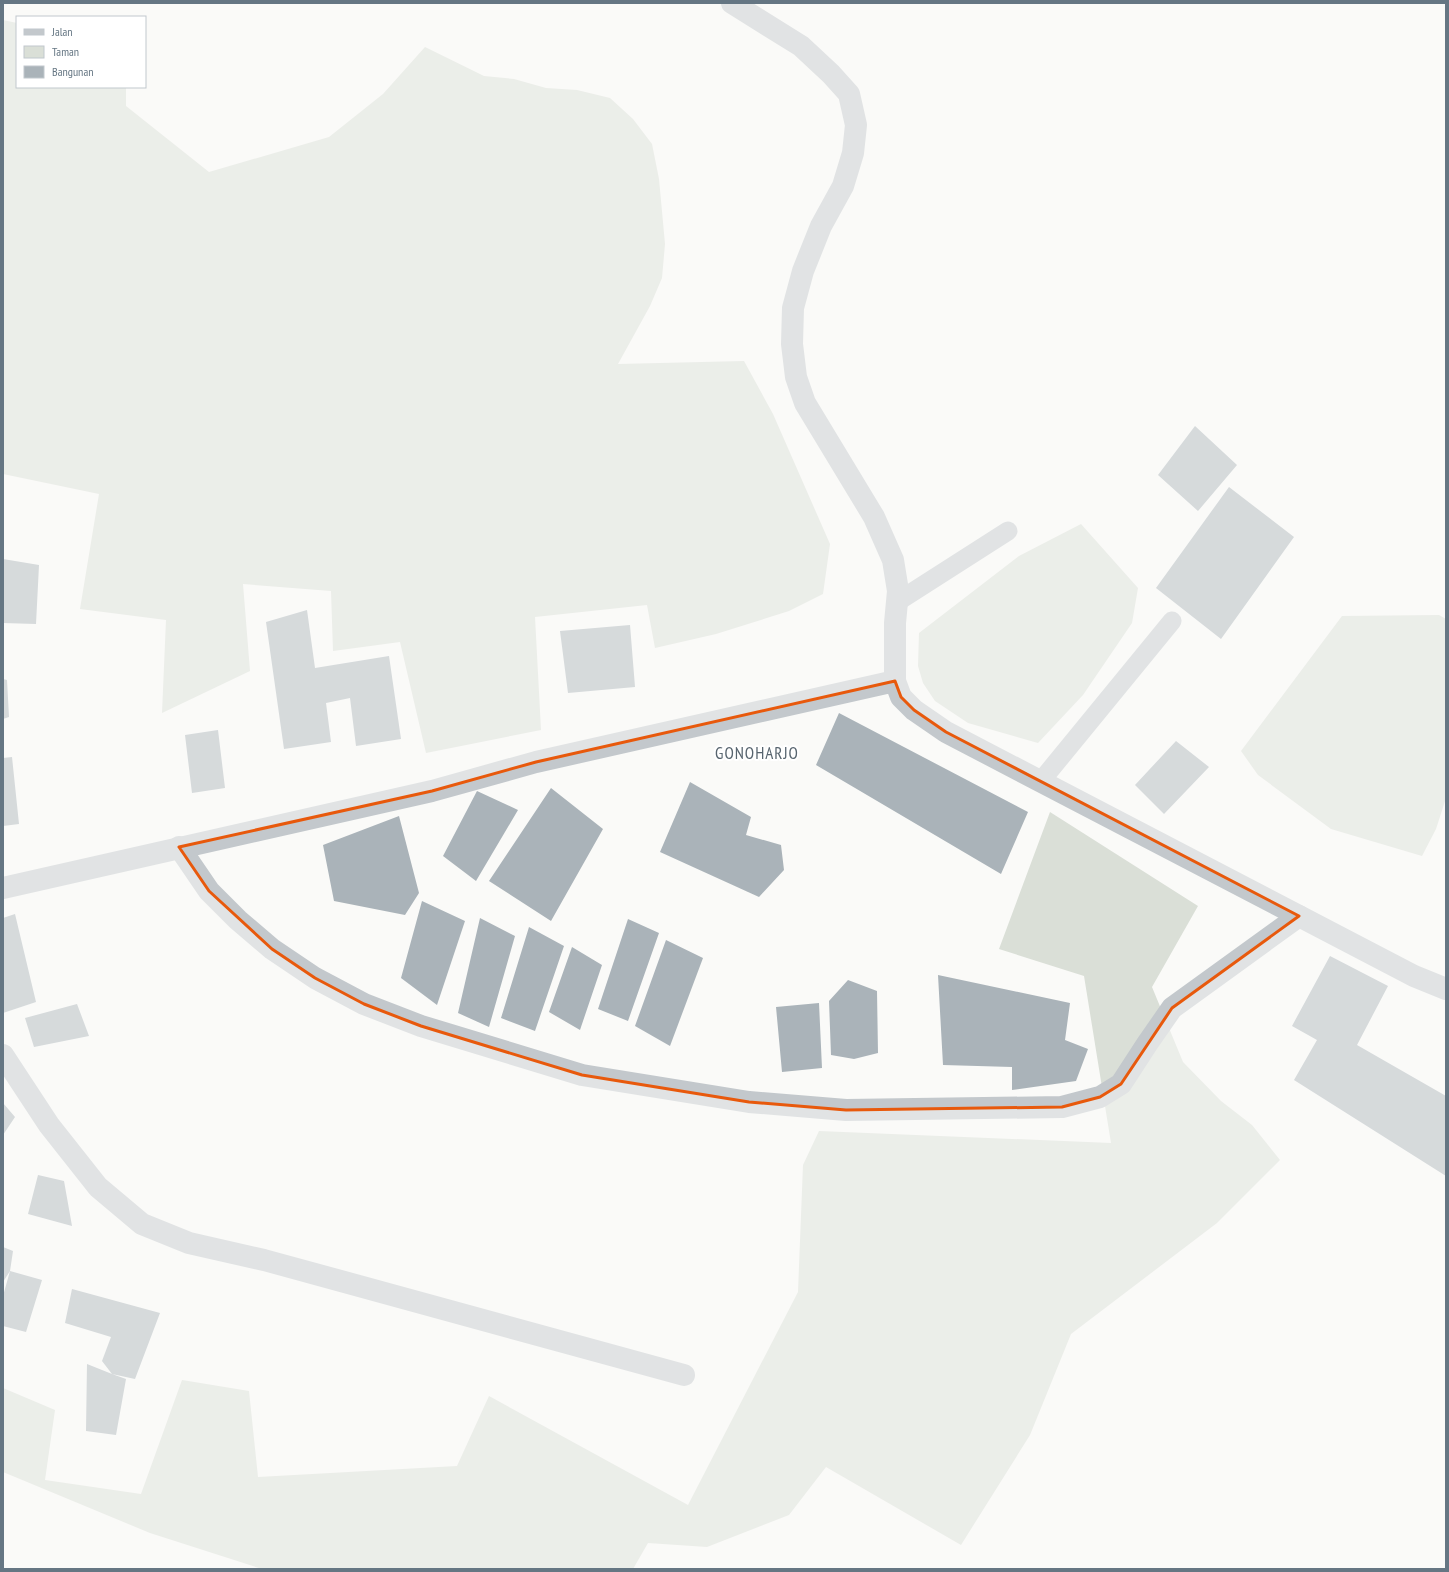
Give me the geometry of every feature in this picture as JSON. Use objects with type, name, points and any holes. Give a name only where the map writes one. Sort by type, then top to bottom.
[{"type":"street","points":[[732,3],[801,46],[832,74],[849,94],[856,125],[853,153],[843,186],[821,226],[803,271],[793,308],[792,344],[796,377],[805,403],[874,517],[893,560],[898,590],[895,623],[895,682],[901,697],[914,710],[946,732],[1414,976],[1446,989]]},
{"type":"street","points":[[3,888],[432,791],[536,762],[895,682]]},
{"type":"street","points":[[179,848],[209,891],[238,920],[266,944],[315,978],[364,1004],[421,1026],[582,1075],[749,1102],[846,1110],[1062,1107],[1100,1097],[1122,1084],[1172,1008],[1299,916]]},
{"type":"street","points":[[3,1055],[49,1125],[98,1187],[142,1224],[189,1244],[264,1260],[684,1375]]},
{"type":"lane","points":[[897,602],[1008,531]]},
{"type":"lane","points":[[1042,781],[1172,621]]},
{"type":"highlighted area","points":[[895,681],[901,697],[914,710],[946,732],[1299,916],[1172,1008],[1121,1084],[1100,1097],[1062,1107],[846,1110],[749,1102],[582,1075],[421,1026],[364,1004],[315,978],[272,949],[209,891],[179,847],[432,791],[536,762]]},
{"type":"green space","points":[[3,20],[16,23],[16,88],[126,88],[126,106],[209,172],[329,137],[383,94],[425,47],[484,76],[514,79],[546,88],[577,90],[610,98],[633,119],[652,144],[659,179],[665,244],[662,278],[650,306],[618,364],[744,361],[773,414],[830,544],[823,594],[789,611],[716,634],[655,648],[647,605],[535,617],[541,730],[426,753],[400,642],[333,651],[331,591],[243,584],[250,671],[162,713],[166,620],[80,609],[99,494],[3,474]]},
{"type":"green space","points":[[1081,524],[1138,588],[1132,623],[1083,695],[1038,743],[968,723],[935,701],[923,683],[918,666],[919,633],[1019,556]]},
{"type":"green space","points":[[1439,615],[1446,619],[1446,798],[1436,829],[1422,856],[1331,829],[1258,775],[1241,751],[1342,616]]},
{"type":"green space","points":[[1050,812],[1198,906],[1152,987],[1183,1062],[1221,1101],[1252,1125],[1280,1160],[1217,1223],[1071,1334],[1030,1435],[961,1545],[826,1467],[789,1515],[707,1547],[648,1543],[633,1569],[262,1569],[150,1533],[3,1472],[3,1388],[55,1410],[45,1480],[141,1494],[182,1380],[249,1391],[258,1477],[457,1466],[489,1396],[688,1505],[798,1292],[803,1165],[819,1131],[1111,1143],[1084,976],[999,949]]},
{"type":"building","points":[[1195,426],[1237,465],[1198,511],[1158,475]]},
{"type":"building","points":[[1229,487],[1294,537],[1221,639],[1156,588]]},
{"type":"building","points":[[3,559],[39,565],[36,624],[3,623]]},
{"type":"building","points":[[307,610],[315,668],[389,656],[401,739],[356,746],[350,698],[326,703],[331,742],[284,749],[266,622]]},
{"type":"building","points":[[630,625],[635,687],[568,693],[560,631]]},
{"type":"building","points":[[3,679],[7,680],[9,717],[3,719]]},
{"type":"building","points":[[839,713],[1028,812],[1001,874],[816,765]]},
{"type":"building","points":[[218,730],[225,788],[192,793],[185,735]]},
{"type":"building","points":[[1176,741],[1209,767],[1164,814],[1135,785]]},
{"type":"building","points":[[12,757],[19,824],[3,826],[3,758]]},
{"type":"building","points":[[690,782],[751,817],[746,835],[781,845],[784,870],[759,897],[660,852]]},
{"type":"building","points":[[551,788],[603,829],[551,921],[489,881]]},
{"type":"building","points":[[477,791],[518,810],[476,881],[443,856]]},
{"type":"building","points":[[399,816],[419,893],[405,915],[334,901],[323,845]]},
{"type":"building","points":[[422,901],[465,921],[437,1005],[401,978]]},
{"type":"building","points":[[15,914],[36,1002],[3,1013],[3,918]]},
{"type":"building","points":[[480,918],[515,936],[489,1027],[458,1013]]},
{"type":"building","points":[[628,919],[659,933],[628,1021],[598,1009]]},
{"type":"building","points":[[529,927],[564,946],[535,1031],[501,1018]]},
{"type":"building","points":[[666,940],[703,958],[670,1046],[635,1026]]},
{"type":"building","points":[[572,947],[602,965],[580,1030],[549,1012]]},
{"type":"building","points":[[1330,956],[1388,986],[1357,1045],[1446,1096],[1446,1176],[1294,1080],[1317,1040],[1292,1026]]},
{"type":"building","points":[[938,975],[1070,1003],[1065,1040],[1088,1049],[1076,1081],[1012,1090],[1012,1067],[943,1065]]},
{"type":"building","points":[[848,980],[877,991],[878,1053],[854,1059],[831,1055],[829,1001]]},
{"type":"building","points":[[819,1003],[822,1068],[782,1072],[776,1007]]},
{"type":"building","points":[[77,1004],[89,1036],[34,1047],[25,1018]]},
{"type":"building","points":[[3,1103],[15,1117],[3,1135]]},
{"type":"building","points":[[38,1175],[64,1181],[72,1226],[28,1214]]},
{"type":"building","points":[[3,1247],[13,1251],[10,1271],[3,1282]]},
{"type":"building","points":[[10,1271],[42,1280],[26,1332],[3,1326],[3,1296]]},
{"type":"building","points":[[72,1289],[160,1313],[135,1379],[112,1374],[102,1361],[111,1337],[65,1323]]},
{"type":"building","points":[[87,1364],[126,1379],[116,1435],[86,1431]]},
{"type":"district","name":"GONOHARJO","points":[[757,753]]}]
